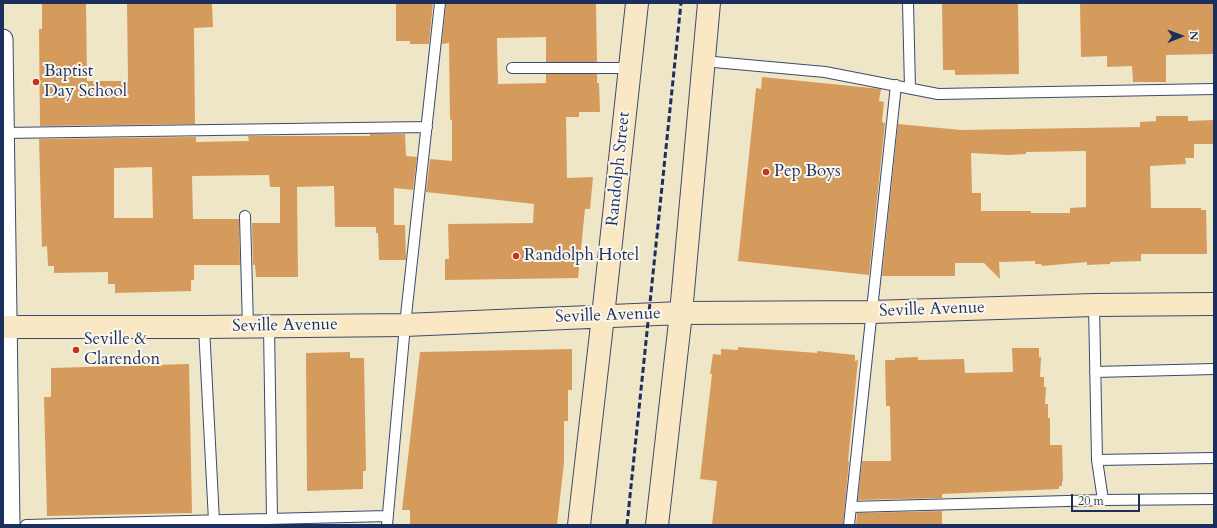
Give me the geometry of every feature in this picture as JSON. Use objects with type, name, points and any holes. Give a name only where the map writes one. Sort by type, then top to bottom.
[{"type":"street","name":"Randolph Street","points":[[579,525],[631,68],[637,3]]},
{"type":"street","points":[[657,525],[681,313],[709,3]]},
{"type":"street","points":[[3,39],[5,327],[10,525]]},
{"type":"street","name":"Seville Avenue","points":[[5,327],[258,327],[405,325],[681,313],[871,312],[1094,305],[1214,304]]},
{"type":"lane","points":[[26,525],[272,519],[388,521],[405,325],[440,3]]},
{"type":"lane","points":[[908,3],[910,88]]},
{"type":"lane","points":[[703,61],[825,72],[938,94],[1214,89]]},
{"type":"lane","points":[[512,68],[631,68]]},
{"type":"lane","points":[[849,525],[896,85]]},
{"type":"lane","points":[[4,133],[427,127]]},
{"type":"lane","points":[[245,216],[258,327],[272,519]]},
{"type":"lane","points":[[1094,305],[1094,372],[1097,460],[1103,500]]},
{"type":"lane","points":[[204,327],[214,521]]},
{"type":"lane","points":[[1094,372],[1214,369]]},
{"type":"lane","points":[[1097,460],[1214,458]]},
{"type":"lane","points":[[851,507],[1103,500],[1214,499]]},
{"type":"building","points":[[42,3],[86,3],[87,81],[128,81],[127,3],[212,3],[213,27],[194,28],[195,124],[40,126],[39,29],[42,29]]},
{"type":"building","points":[[396,3],[433,3],[429,44],[410,44],[410,41],[396,41]]},
{"type":"building","points":[[446,3],[596,3],[597,62],[546,62],[546,37],[497,38],[498,84],[546,83],[546,74],[597,74],[597,83],[599,83],[600,112],[579,112],[579,117],[566,117],[567,178],[593,177],[590,209],[585,209],[578,278],[445,280],[445,259],[449,259],[448,224],[533,223],[534,204],[426,192],[430,159],[452,161],[449,43],[442,44]]},
{"type":"building","points":[[942,3],[1018,3],[1019,74],[955,75],[955,70],[943,70]]},
{"type":"building","points":[[1080,3],[1214,3],[1214,54],[1166,55],[1166,82],[1133,82],[1132,66],[1107,67],[1107,56],[1081,57]]},
{"type":"building","points":[[762,77],[881,89],[879,101],[884,102],[882,122],[885,123],[869,275],[738,261],[756,88],[761,89]]},
{"type":"building","points":[[1156,116],[1188,116],[1188,121],[1214,120],[1214,144],[1194,144],[1194,158],[1185,158],[1186,164],[1150,166],[1151,208],[1201,208],[1201,210],[1206,210],[1207,254],[1141,254],[1141,261],[1110,262],[1110,264],[1087,265],[1087,262],[1042,266],[1041,264],[1035,264],[1035,261],[999,262],[1000,279],[984,263],[955,263],[955,276],[882,276],[898,124],[961,130],[1140,127],[1140,122],[1156,121]],"holes":[[[1086,151],[1086,207],[1070,208],[1070,213],[981,211],[981,193],[972,193],[971,153],[1008,155],[1026,154],[1026,152]]]},
{"type":"building","points":[[370,134],[405,134],[406,156],[417,157],[413,190],[394,188],[394,225],[405,225],[406,260],[379,260],[378,233],[376,233],[376,227],[335,227],[334,186],[297,187],[298,277],[256,277],[255,265],[253,265],[252,223],[280,223],[280,187],[270,187],[269,175],[192,176],[193,219],[239,219],[240,265],[194,265],[194,280],[191,280],[191,291],[115,293],[115,284],[108,284],[108,272],[54,273],[54,266],[48,266],[47,246],[42,247],[39,139],[196,137],[196,142],[249,141],[248,136],[370,136]],"holes":[[[152,167],[153,218],[114,218],[114,168]]]},
{"type":"building","points":[[738,347],[817,353],[817,351],[855,355],[855,361],[858,360],[843,525],[712,525],[717,481],[700,479],[712,374],[710,374],[713,354],[721,355],[721,349],[738,350]]},
{"type":"building","points":[[1012,348],[1039,348],[1039,357],[1041,357],[1040,377],[1044,377],[1044,387],[1046,387],[1045,404],[1048,404],[1048,418],[1050,418],[1050,445],[1062,445],[1063,481],[1062,486],[1059,486],[1059,489],[942,494],[942,498],[858,500],[862,461],[891,461],[890,406],[886,406],[885,360],[918,357],[918,360],[964,359],[965,373],[1013,372]]},
{"type":"building","points":[[572,349],[572,390],[568,390],[568,421],[564,421],[564,463],[557,525],[410,525],[410,510],[402,510],[420,352]]},
{"type":"building","points":[[350,352],[350,358],[364,358],[366,471],[363,471],[363,489],[307,491],[306,353]]},
{"type":"building","points":[[189,364],[192,513],[47,516],[44,397],[51,397],[51,368]]},
{"type":"building","points":[[942,511],[942,525],[856,525],[857,513]]},
{"type":"railway","points":[[627,525],[681,3]]},
{"type":"place","name":"Baptist Day School","points":[[36,82]]},
{"type":"place","name":"Pep Boys","points":[[766,172]]},
{"type":"place","name":"Randolph Hotel","points":[[516,256]]},
{"type":"place","name":"Seville & Clarendon","points":[[76,350]]}]
